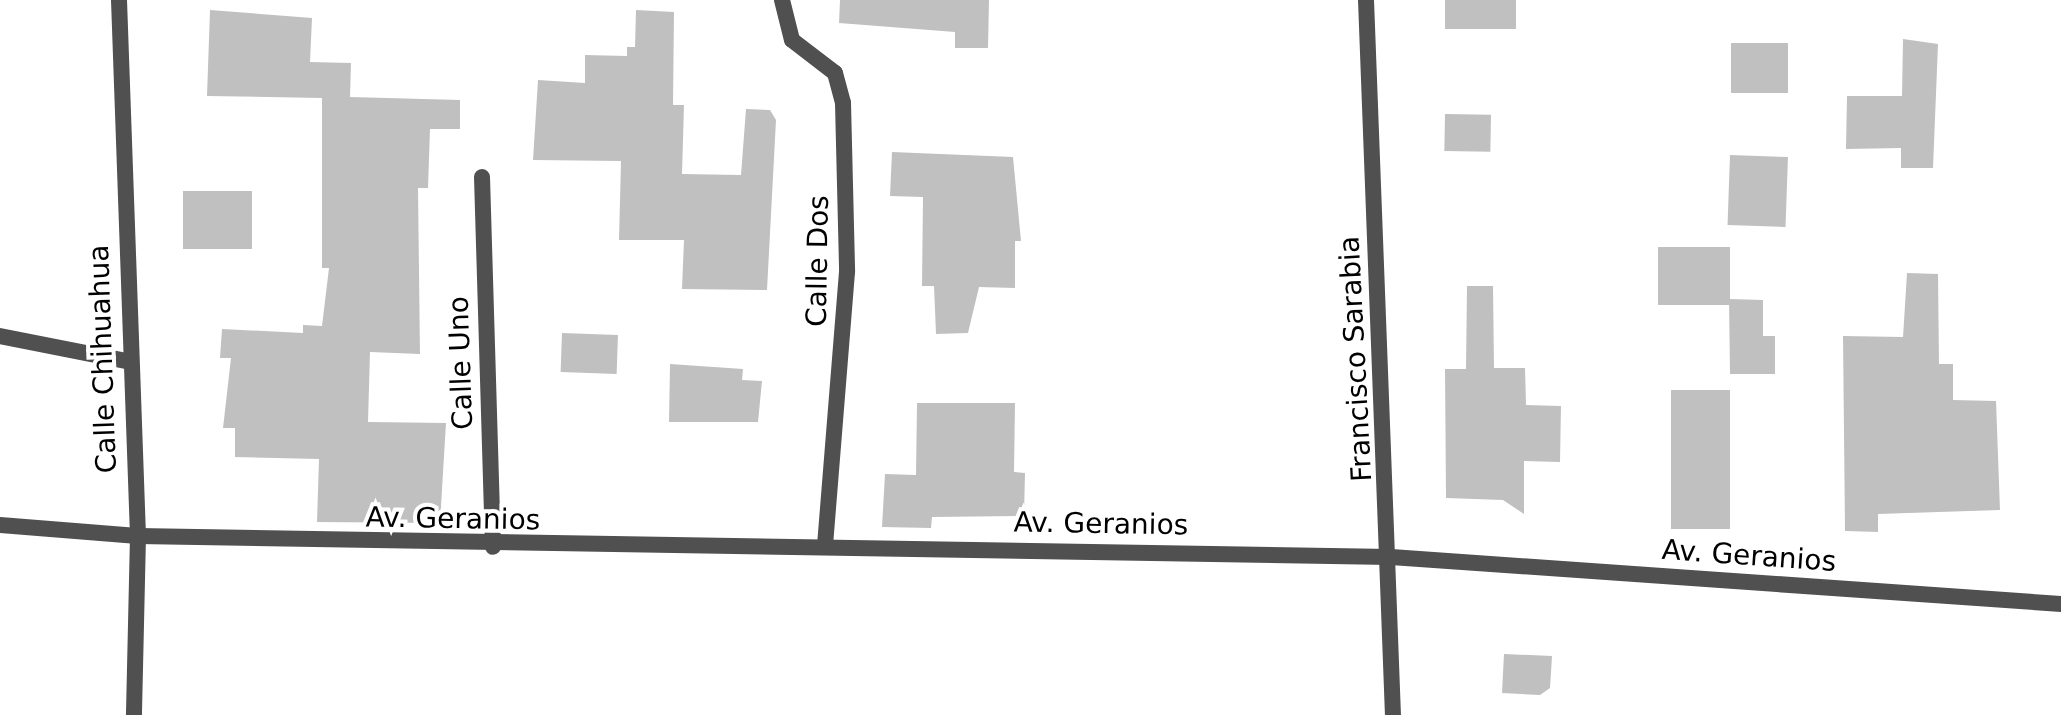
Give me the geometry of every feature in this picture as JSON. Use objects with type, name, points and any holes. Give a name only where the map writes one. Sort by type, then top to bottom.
[{"type":"street","name":"Calle Chihuahua","points":[[119,0],[126,361],[138,536],[134,715]]},
{"type":"street","name":"Calle Dos","points":[[782,0],[792,40],[835,73],[843,103],[847,272],[825,547]]},
{"type":"street","name":"Francisco Sarabia","points":[[1366,0],[1391,557],[1393,715]]},
{"type":"street","name":"Calle Uno","points":[[482,177],[493,547]]},
{"type":"street","points":[[0,336],[126,361]]},
{"type":"street","name":"Av. Geranios","points":[[0,525],[138,536],[493,547],[825,547],[1391,557],[2061,604]]},
{"type":"building","points":[[840,0],[989,0],[988,48],[955,48],[955,32],[839,23]]},
{"type":"building","points":[[1445,0],[1516,0],[1516,29],[1445,29]]},
{"type":"building","points":[[210,10],[312,18],[310,62],[351,63],[350,97],[460,100],[460,129],[430,129],[428,188],[418,188],[420,354],[370,352],[368,422],[446,423],[440,523],[317,522],[319,459],[235,457],[235,428],[223,428],[231,358],[220,358],[222,329],[303,333],[303,325],[322,326],[329,268],[322,268],[322,98],[207,96]]},
{"type":"building","points":[[636,10],[674,12],[673,105],[684,105],[682,174],[741,175],[746,109],[770,110],[776,120],[767,290],[682,289],[684,240],[619,240],[621,161],[533,160],[538,80],[585,83],[585,55],[627,56],[627,47],[635,47]]},
{"type":"building","points":[[1903,39],[1938,44],[1933,168],[1901,168],[1901,148],[1846,149],[1847,96],[1902,96]]},
{"type":"building","points":[[1731,43],[1788,43],[1788,93],[1731,93]]},
{"type":"building","points":[[1445,114],[1491,115],[1490,152],[1444,151]]},
{"type":"building","points":[[892,152],[1013,157],[1021,241],[1015,241],[1015,288],[979,287],[968,333],[936,334],[934,286],[922,286],[923,197],[890,196]]},
{"type":"building","points":[[1730,155],[1788,157],[1786,227],[1728,225]]},
{"type":"building","points":[[183,191],[252,191],[252,249],[183,249]]},
{"type":"building","points":[[1658,247],[1730,247],[1730,305],[1658,305]]},
{"type":"building","points":[[1907,273],[1938,274],[1939,364],[1953,364],[1953,400],[1996,401],[2000,510],[1878,514],[1878,532],[1845,531],[1843,336],[1903,337]]},
{"type":"building","points":[[1467,286],[1493,286],[1494,368],[1525,368],[1526,405],[1561,406],[1560,462],[1524,461],[1524,514],[1503,500],[1446,498],[1445,369],[1466,369]]},
{"type":"building","points":[[1729,299],[1763,300],[1763,336],[1775,336],[1775,374],[1730,374]]},
{"type":"building","points":[[562,333],[618,335],[617,374],[561,372]]},
{"type":"building","points":[[670,364],[743,369],[742,380],[762,381],[758,422],[669,422]]},
{"type":"building","points":[[1671,390],[1730,390],[1730,529],[1671,529]]},
{"type":"building","points":[[917,403],[1015,403],[1014,472],[1025,473],[1024,516],[932,517],[931,528],[882,527],[885,474],[916,475]]},
{"type":"building","points":[[1504,654],[1552,656],[1550,688],[1540,695],[1502,693]]}]
